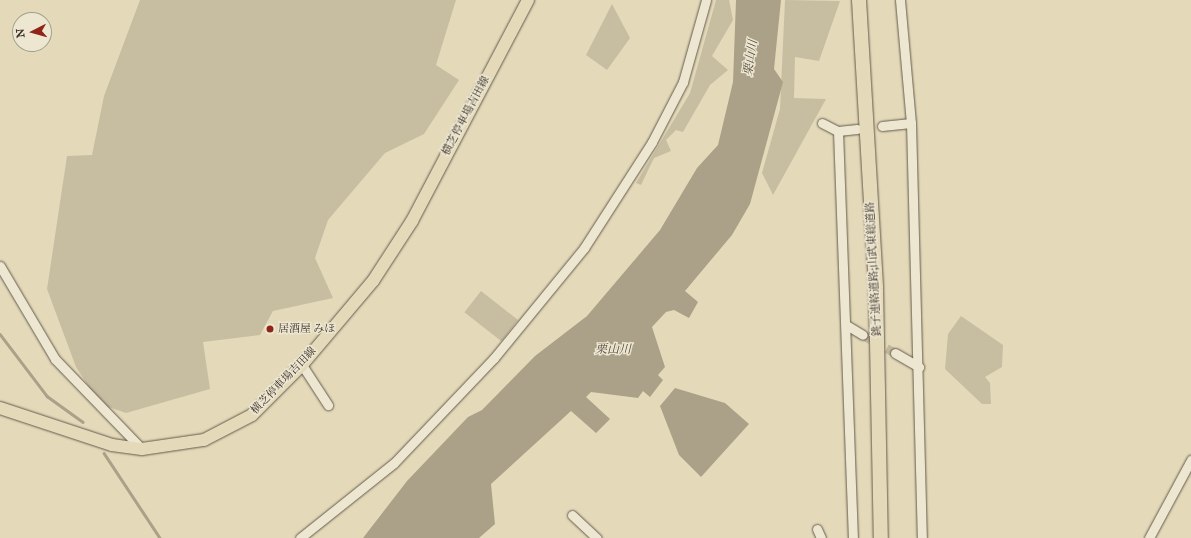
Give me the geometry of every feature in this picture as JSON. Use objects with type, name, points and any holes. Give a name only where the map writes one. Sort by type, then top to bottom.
[{"type":"highway","name":"銚子連絡道路;山武東総道路","points":[[859,0],[876,295],[881,538]]},
{"type":"main road","name":"横芝停車場吉田線","points":[[0,408],[112,445],[142,449],[188,445],[221,434],[252,415],[302,365],[373,281],[412,221],[528,0]]},
{"type":"street","points":[[300,538],[394,463],[494,358],[584,248],[652,142],[683,82],[706,0]]},
{"type":"street","points":[[900,0],[911,123],[919,367],[922,538]]},
{"type":"street","points":[[822,123],[838,131],[857,129]]},
{"type":"street","points":[[882,126],[911,123]]},
{"type":"street","points":[[838,131],[848,326],[853,538]]},
{"type":"street","points":[[0,266],[56,359],[142,449]]},
{"type":"street","points":[[848,326],[862,335]]},
{"type":"street","points":[[895,353],[919,367]]},
{"type":"street","points":[[302,365],[328,406]]},
{"type":"street","points":[[1149,538],[1188,471],[1191,460]]},
{"type":"street","points":[[572,515],[597,538]]},
{"type":"street","points":[[815,538],[817,529],[821,538]]},
{"type":"shaded area","points":[[140,0],[456,0],[436,65],[459,80],[424,134],[385,153],[328,220],[315,258],[333,298],[273,311],[260,335],[203,342],[210,389],[126,413],[100,404],[76,367],[47,289],[67,156],[92,155],[104,96]]},
{"type":"shaded area","points":[[716,0],[729,0],[733,20],[712,56],[728,70],[710,85],[683,132],[676,130],[666,140],[671,151],[654,158],[641,185],[636,183],[690,93]]},
{"type":"shaded area","points":[[785,0],[840,1],[819,61],[795,57],[794,98],[826,99],[773,195],[762,173],[780,109]]},
{"type":"shaded area","points":[[612,4],[630,38],[607,70],[586,55]]},
{"type":"shaded area","points":[[481,291],[518,320],[501,341],[464,312]]},
{"type":"shaded area","points":[[961,316],[1003,345],[1002,367],[985,377],[990,383],[991,404],[982,404],[945,369],[948,334]]},
{"type":"water","name":"栗山川","points":[[736,0],[781,0],[774,69],[783,82],[750,204],[732,235],[685,291],[698,302],[689,318],[674,310],[666,312],[652,327],[665,367],[658,375],[663,380],[650,397],[643,391],[638,398],[591,392],[586,397],[610,419],[596,433],[571,411],[491,484],[495,524],[479,538],[363,538],[407,481],[468,417],[482,410],[535,356],[587,316],[660,230],[697,168],[718,145],[733,82]]},
{"type":"water","points":[[675,388],[725,403],[749,424],[701,477],[679,455],[660,406]]},
{"type":"waterway","points":[[0,334],[47,396],[83,422]]},
{"type":"waterway","points":[[104,453],[160,538]]},
{"type":"tunnel","points":[[863,335],[895,353]]},
{"type":"place","name":"居酒屋 みほ","points":[[270,329]]}]
